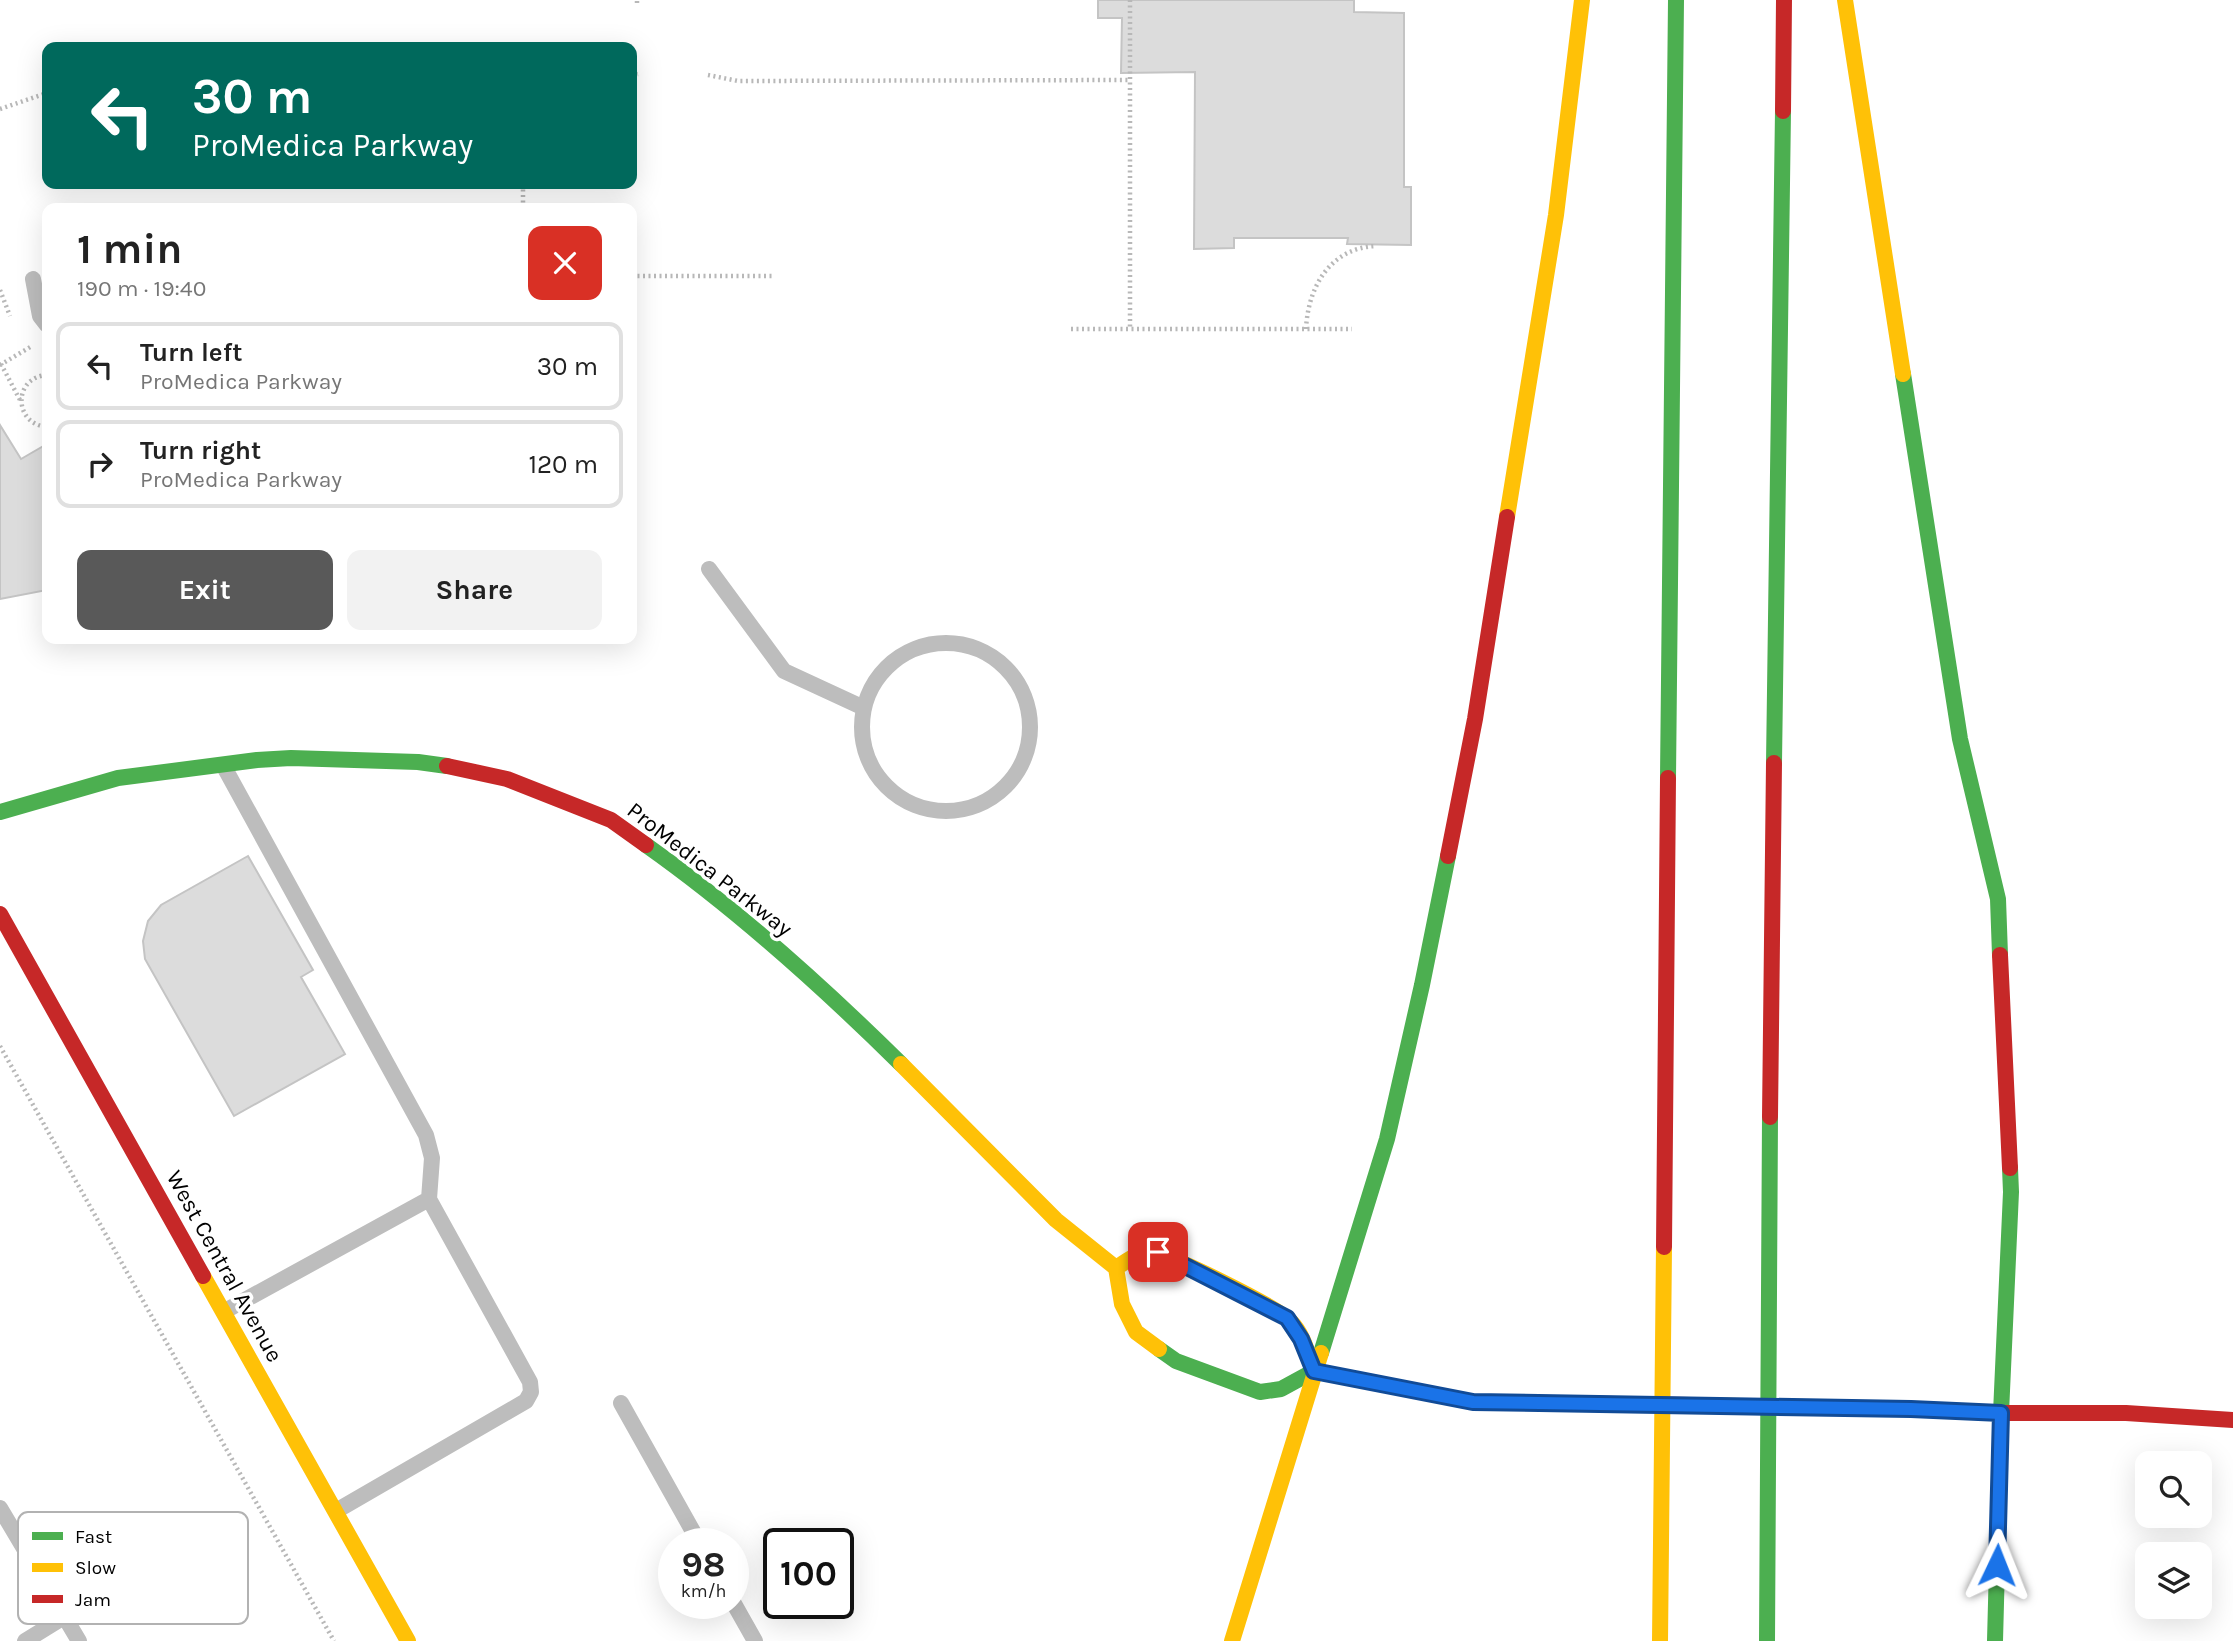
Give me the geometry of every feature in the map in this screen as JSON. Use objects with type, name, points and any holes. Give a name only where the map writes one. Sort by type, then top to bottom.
[{"type":"main road","points":[[1232,1641],[1387,1139],[1422,985],[1475,719],[1556,215],[1582,0]]},
{"type":"main road","points":[[1660,1641],[1675,0]]},
{"type":"main road","points":[[1767,1641],[1770,927],[1776,670],[1784,0]]},
{"type":"main road","points":[[1846,0],[1960,739],[1998,899],[2011,1192],[2001,1413],[1995,1641]]},
{"type":"main road","name":"ProMedica Parkway","points":[[0,812],[118,778],[291,758],[430,764],[507,779],[611,820],[691,877],[816,981],[1010,1176],[1056,1220],[1116,1268]]},
{"type":"main road","name":"West Central Avenue","points":[[0,914],[408,1641]]},
{"type":"main road","points":[[1314,1371],[1295,1326],[1287,1318],[1245,1294],[1158,1252],[1137,1254],[1116,1268],[1122,1304],[1136,1332],[1176,1361],[1267,1393],[1286,1388],[1314,1371],[1473,1402],[1911,1409],[2001,1413],[2126,1413],[2233,1420]]},
{"type":"lane","points":[[33,279],[42,319]]},
{"type":"lane","points":[[709,569],[784,671],[864,708]]},
{"type":"lane","points":[[935,643],[962,643],[989,653],[1010,671],[1024,694],[1031,721],[1028,749],[1017,775],[997,795],[972,808],[944,811],[917,806],[893,792],[874,771],[864,745],[864,708],[870,690],[886,667],[908,651],[935,643]]},
{"type":"lane","points":[[223,765],[426,1135],[432,1158],[429,1199],[530,1382],[531,1392],[526,1401],[336,1511]]},
{"type":"lane","points":[[225,1311],[429,1199]]},
{"type":"lane","points":[[621,1403],[691,1528]]},
{"type":"lane","points":[[0,1508],[18,1539]]},
{"type":"lane","points":[[743,1619],[755,1641]]},
{"type":"lane","points":[[25,1641],[53,1624]]},
{"type":"lane","points":[[68,1624],[79,1641]]},
{"type":"path","points":[[1130,0],[1130,329]]},
{"type":"path","points":[[708,75],[737,81],[1130,80]]},
{"type":"path","points":[[0,109],[42,95]]},
{"type":"path","points":[[1306,329],[1309,300],[1320,277],[1349,253],[1366,246],[1376,246]]},
{"type":"path","points":[[637,276],[772,276]]},
{"type":"path","points":[[1071,329],[1352,329]]},
{"type":"path","points":[[36,344],[0,365],[20,400],[22,409],[32,423],[42,426]]},
{"type":"path","points":[[20,400],[25,386],[32,379],[42,376]]},
{"type":"path","points":[[0,1046],[334,1641]]},
{"type":"building","points":[[1098,0],[1354,0],[1354,12],[1404,13],[1404,187],[1411,187],[1411,245],[1347,244],[1348,238],[1234,238],[1234,248],[1194,249],[1195,72],[1121,73],[1122,18],[1098,18]]},
{"type":"building","points":[[0,425],[21,459],[42,447],[42,591],[0,599]]},
{"type":"building","points":[[248,856],[313,970],[301,977],[345,1054],[234,1116],[145,959],[143,941],[148,921],[161,905]]},
{"type":"traffic: fast","points":[[1668,778],[1676,0]]},
{"type":"traffic: fast","points":[[1774,763],[1783,111]]},
{"type":"traffic: fast","points":[[1903,374],[1960,739],[1998,899],[2000,955]]},
{"type":"traffic: fast","points":[[0,812],[118,778],[257,760],[291,758],[418,762],[447,766]]},
{"type":"traffic: fast","points":[[646,845],[778,949],[901,1064]]},
{"type":"traffic: fast","points":[[1321,1353],[1387,1139],[1448,856]]},
{"type":"traffic: fast","points":[[1767,1641],[1770,1117]]},
{"type":"traffic: fast","points":[[1995,1641],[2010,1168]]},
{"type":"traffic: fast","points":[[1159,1349],[1176,1361],[1260,1392],[1281,1389],[1314,1371],[1473,1402]]},
{"type":"traffic: slow","points":[[1507,517],[1556,215],[1582,0]]},
{"type":"traffic: slow","points":[[1845,0],[1903,374]]},
{"type":"traffic: slow","points":[[901,1064],[1056,1220],[1116,1268],[1122,1304],[1136,1332],[1159,1349]]},
{"type":"traffic: slow","points":[[1660,1641],[1664,1247]]},
{"type":"traffic: slow","points":[[1116,1268],[1137,1255],[1150,1252],[1178,1261],[1246,1294],[1291,1322],[1302,1339],[1314,1371]]},
{"type":"traffic: slow","points":[[203,1276],[408,1641]]},
{"type":"traffic: slow","points":[[1232,1641],[1321,1353]]},
{"type":"traffic: slow","points":[[1690,1405],[1911,1409]]},
{"type":"traffic: jam","points":[[1783,111],[1784,0]]},
{"type":"traffic: jam","points":[[1448,856],[1475,719],[1507,517]]},
{"type":"traffic: jam","points":[[1770,1117],[1774,763]]},
{"type":"traffic: jam","points":[[447,766],[507,779],[611,820],[646,845]]},
{"type":"traffic: jam","points":[[1664,1247],[1668,778]]},
{"type":"traffic: jam","points":[[0,914],[203,1276]]},
{"type":"traffic: jam","points":[[2000,955],[2010,1168]]},
{"type":"traffic: jam","points":[[1473,1402],[1690,1405]]},
{"type":"traffic: jam","points":[[1911,1409],[2001,1413],[2126,1413],[2233,1420]]},
{"type":"route","points":[[1158,1252],[1245,1294],[1287,1318],[1295,1326],[1314,1371],[1395,1389],[1473,1402],[1911,1409],[2001,1413],[1997,1565]]}]
